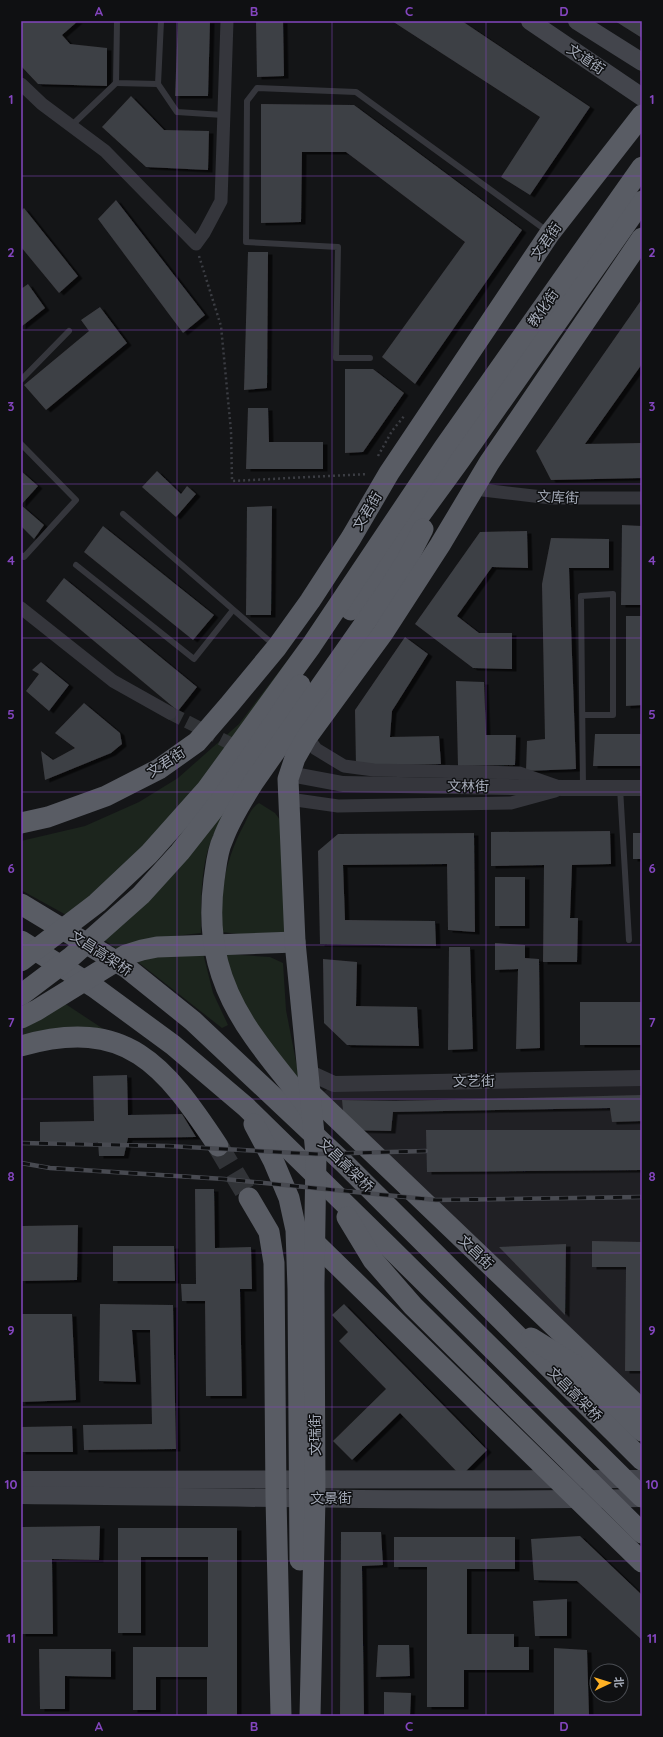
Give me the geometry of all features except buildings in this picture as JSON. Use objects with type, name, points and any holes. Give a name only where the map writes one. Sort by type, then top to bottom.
[{"type":"highway","name":"文君街","points":[[21,823],[48,817],[106,796],[159,769],[197,742],[277,647],[310,601],[351,538],[382,468],[550,233],[642,115]]},
{"type":"highway","name":"教化街","points":[[452,454],[642,167]]},
{"type":"highway","name":"教化街","points":[[452,454],[642,201]]},
{"type":"highway","points":[[310,1093],[295,942],[288,779],[295,758],[307,737],[383,633],[440,545],[489,463],[642,238]]},
{"type":"highway","points":[[351,538],[452,454]]},
{"type":"highway","points":[[407,560],[452,454]]},
{"type":"highway","points":[[21,961],[97,903],[149,854],[207,789],[452,454]]},
{"type":"highway","points":[[21,996],[70,958],[141,895],[180,852],[221,800],[351,610],[452,454]]},
{"type":"highway","points":[[344,1162],[295,1089],[254,1037],[232,1000],[219,970],[212,936],[210,905],[215,869],[222,840],[235,812],[253,783],[388,590],[407,560],[489,463]]},
{"type":"highway","name":"文昌高架桥","points":[[21,904],[127,968],[193,1021],[344,1162],[642,1460]]},
{"type":"highway","name":"文昌高架桥","points":[[21,941],[94,987],[173,1045],[246,1107],[642,1498]]},
{"type":"highway","points":[[21,1018],[37,1010],[126,955],[142,950],[157,947],[295,942]]},
{"type":"highway","points":[[21,1046],[63,1038],[93,1037],[123,1045],[149,1060],[172,1082],[196,1112],[218,1146]]},
{"type":"highway","name":"文瑞街","points":[[304,1713],[315,1488],[314,1243],[316,1154],[310,1093]]},
{"type":"highway","name":"文昌街","points":[[310,1093],[642,1410]]},
{"type":"highway","points":[[246,1107],[273,1160],[289,1198],[296,1230],[304,1713]]},
{"type":"highway","points":[[334,1194],[373,1260],[413,1306],[642,1533]]},
{"type":"highway","points":[[249,1198],[269,1232],[274,1263],[276,1488],[281,1716]]},
{"type":"highway","points":[[314,1243],[642,1562]]},
{"type":"highway","points":[[500,1319],[576,1366],[642,1431]]},
{"type":"main road","name":"文道街","points":[[530,21],[642,97]]},
{"type":"main road","name":"文道街","points":[[577,21],[642,62]]},
{"type":"main road","name":"文景街","points":[[21,1495],[315,1488],[556,1479],[642,1479]]},
{"type":"main road","name":"文景街","points":[[21,1480],[276,1488]]},
{"type":"main road","name":"文景街","points":[[315,1488],[577,1499],[642,1498]]},
{"type":"street","points":[[21,84],[42,104],[105,151],[196,244],[204,233],[221,201],[226,21]]},
{"type":"street","name":"文库街","points":[[474,489],[551,498],[642,498]]},
{"type":"street","points":[[21,608],[113,681],[170,713]]},
{"type":"street","points":[[307,737],[316,749],[344,766],[374,770],[519,773],[563,788]]},
{"type":"street","name":"文林街","points":[[296,775],[343,784],[642,788]]},
{"type":"street","points":[[289,799],[338,806],[511,803],[563,788]]},
{"type":"street","name":"文艺街","points":[[308,1072],[334,1084],[642,1078]]},
{"type":"lane","points":[[116,83],[117,21]]},
{"type":"lane","points":[[161,21],[158,84],[177,112],[223,115]]},
{"type":"lane","points":[[71,126],[116,83],[158,84]]},
{"type":"lane","points":[[370,358],[336,358],[338,247],[246,242],[247,101],[257,88],[356,92],[550,233]]},
{"type":"lane","points":[[21,380],[69,331]]},
{"type":"lane","points":[[21,444],[76,500],[24,557],[21,555]]},
{"type":"lane","points":[[123,514],[277,647]]},
{"type":"lane","points":[[76,565],[194,658],[234,610]]},
{"type":"lane","points":[[583,715],[613,714],[613,594],[581,596],[583,788]]},
{"type":"lane","points":[[620,788],[629,940]]},
{"type":"path","points":[[196,244],[221,326],[231,431],[232,481],[382,468],[392,431],[410,410]]},
{"type":"shaded area","points":[[293,653],[205,777],[163,830],[68,916],[21,890],[21,841],[85,826],[139,802],[178,778],[239,724]]},
{"type":"shaded area","points":[[249,776],[215,832],[206,856],[202,881],[201,933],[157,938],[117,949],[104,940]]},
{"type":"shaded area","points":[[259,803],[275,813],[283,824],[286,933],[262,937],[222,932],[222,893],[228,863],[237,838],[254,807]]},
{"type":"shaded area","points":[[203,953],[213,993],[228,1025],[222,1028],[138,962],[158,956]]},
{"type":"shaded area","points":[[226,954],[270,957],[283,963],[286,1010],[300,1082],[293,1085],[236,990]]},
{"type":"shaded area","points":[[64,1003],[114,1036],[21,1038],[21,1030]]},
{"type":"shaded area","points":[[642,1078],[642,1412],[311,1102],[334,1084]]},
{"type":"tunnel","points":[[170,713],[243,750]]},
{"type":"tunnel","points":[[218,1146],[249,1198]]},
{"type":"railway","points":[[21,1143],[168,1146],[316,1154],[426,1151]]},
{"type":"railway","points":[[21,1163],[50,1168],[224,1179],[436,1200],[642,1197]]}]
